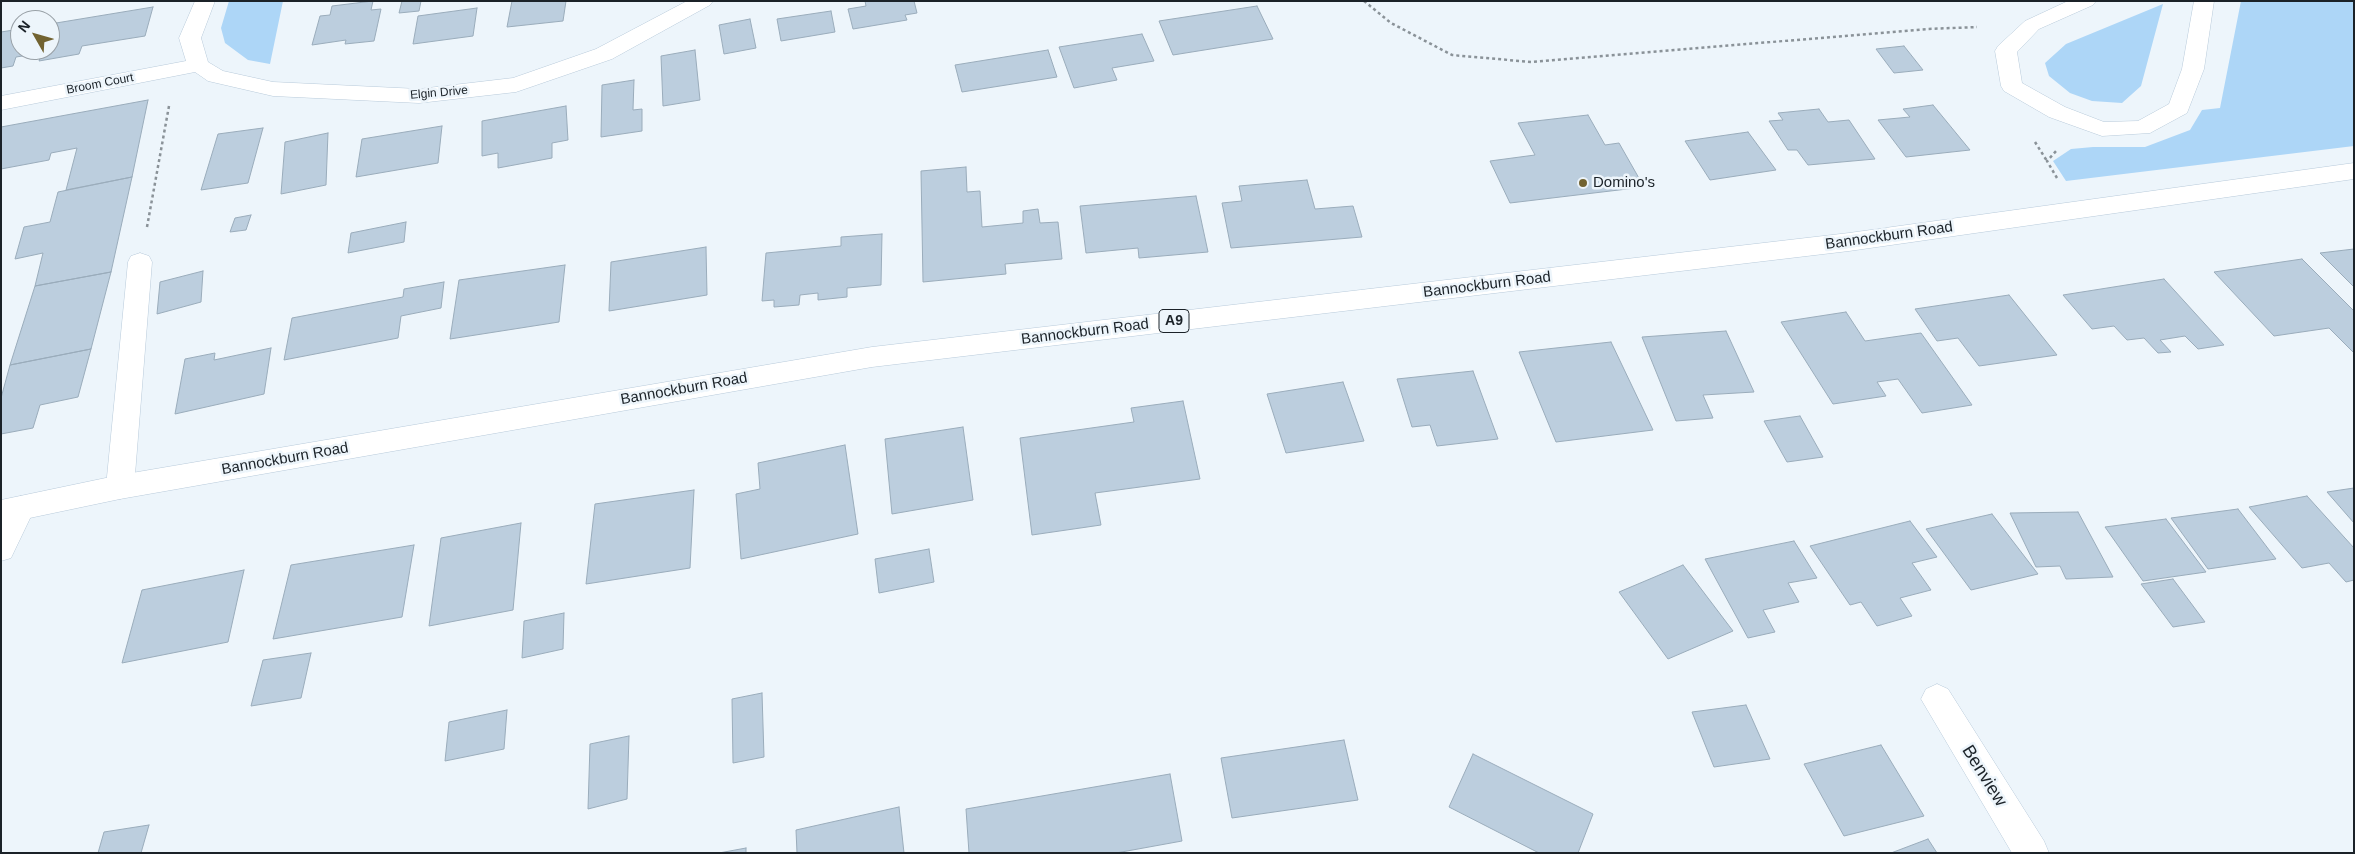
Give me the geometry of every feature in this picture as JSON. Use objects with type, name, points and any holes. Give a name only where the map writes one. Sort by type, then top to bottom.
[{"type":"main road","points":[[198,65],[190,38],[205,1]]},
{"type":"main road","name":"Elgin Drive","points":[[198,65],[216,76],[273,89],[419,96],[516,85],[604,54],[703,1]]},
{"type":"main road","points":[[2086,1],[2032,25],[2006,51],[2012,86],[2057,112],[2102,129],[2142,128],[2179,108],[2193,69],[2204,1]]},
{"type":"main road","name":"Broom Court","points":[[1,103],[198,65]]},
{"type":"main road","name":"Bannockburn Road","points":[[11,510],[120,487],[872,357],[1849,242],[2354,171]]},
{"type":"main road","points":[[120,487],[140,262]]},
{"type":"main road","points":[[1,550],[11,510]]},
{"type":"main road","name":"Benview","points":[[1937,699],[2032,853]]},
{"type":"path","points":[[1364,1],[1391,23],[1452,55],[1531,62],[1928,29],[2032,25]]},
{"type":"path","points":[[140,262],[176,69]]},
{"type":"path","points":[[2078,210],[2047,161],[2055,151],[2102,129]]},
{"type":"shaded area","points":[[229,1],[283,1],[270,64],[248,60],[225,43],[221,28]]},
{"type":"shaded area","points":[[2241,1],[2354,1],[2354,146],[2066,181],[2053,161],[2071,149],[2145,147],[2190,130],[2202,110],[2220,108]]},
{"type":"shaded area","points":[[2163,4],[2141,86],[2122,103],[2092,101],[2070,93],[2049,76],[2045,63],[2066,44]]},
{"type":"building","points":[[373,1],[371,10],[381,9],[374,41],[345,44],[346,40],[312,45],[320,16],[330,15],[332,6]]},
{"type":"building","points":[[402,1],[421,1],[419,11],[399,13]]},
{"type":"building","points":[[512,1],[566,1],[563,21],[507,27]]},
{"type":"building","points":[[865,1],[914,1],[917,13],[905,15],[907,20],[853,29],[848,9],[866,6]]},
{"type":"building","points":[[1257,6],[1273,39],[1173,55],[1159,21]]},
{"type":"building","points":[[153,7],[145,36],[82,46],[79,54],[60,57],[60,22]]},
{"type":"building","points":[[477,8],[473,36],[413,44],[418,16]]},
{"type":"building","points":[[831,11],[835,32],[781,41],[777,19]]},
{"type":"building","points":[[750,19],[756,48],[724,54],[719,25]]},
{"type":"building","points":[[10,31],[10,60],[15,60],[13,66],[1,68],[1,32]]},
{"type":"building","points":[[1142,34],[1154,61],[1112,68],[1117,80],[1074,88],[1059,47]]},
{"type":"building","points":[[1904,46],[1923,70],[1894,73],[1876,49]]},
{"type":"building","points":[[695,50],[700,100],[663,106],[661,56]]},
{"type":"building","points":[[1048,50],[1057,77],[962,92],[955,65]]},
{"type":"building","points":[[634,80],[633,110],[642,109],[642,131],[601,137],[602,85]]},
{"type":"building","points":[[148,100],[132,177],[66,190],[77,148],[51,153],[49,160],[1,169],[1,127]]},
{"type":"building","points":[[1933,105],[1970,150],[1906,157],[1878,120],[1910,117],[1903,109]]},
{"type":"building","points":[[566,106],[568,140],[552,143],[552,158],[498,168],[498,153],[482,156],[482,121]]},
{"type":"building","points":[[1819,109],[1828,122],[1849,120],[1875,159],[1808,165],[1797,150],[1788,150],[1769,121],[1783,120],[1778,113]]},
{"type":"building","points":[[1588,115],[1605,145],[1619,143],[1644,187],[1510,203],[1490,161],[1535,155],[1518,123]]},
{"type":"building","points":[[442,126],[438,163],[356,177],[362,139]]},
{"type":"building","points":[[263,128],[248,183],[201,190],[218,134]]},
{"type":"building","points":[[1748,132],[1776,170],[1710,180],[1685,141]]},
{"type":"building","points":[[328,133],[326,185],[281,194],[285,142]]},
{"type":"building","points":[[966,167],[967,192],[980,191],[982,227],[1023,223],[1023,211],[1038,209],[1040,223],[1058,222],[1062,259],[1005,264],[1006,274],[923,282],[921,171]]},
{"type":"building","points":[[132,177],[111,272],[35,286],[43,253],[15,259],[24,227],[50,222],[58,192]]},
{"type":"building","points":[[1307,180],[1315,209],[1353,206],[1362,237],[1231,248],[1222,203],[1242,201],[1239,186]]},
{"type":"building","points":[[1196,196],[1208,252],[1139,258],[1138,248],[1086,253],[1080,206]]},
{"type":"building","points":[[251,215],[246,230],[230,232],[235,218]]},
{"type":"building","points":[[406,222],[404,242],[348,253],[351,233]]},
{"type":"building","points":[[882,234],[881,285],[847,288],[847,297],[818,300],[818,293],[800,295],[799,305],[774,307],[774,300],[762,301],[766,253],[841,246],[841,237]]},
{"type":"building","points":[[706,247],[707,295],[609,311],[611,262]]},
{"type":"building","points":[[2354,249],[2354,287],[2320,253]]},
{"type":"building","points":[[2302,259],[2354,311],[2354,353],[2329,328],[2274,336],[2214,272]]},
{"type":"building","points":[[565,265],[559,322],[450,339],[459,280]]},
{"type":"building","points":[[203,271],[201,302],[157,314],[160,282]]},
{"type":"building","points":[[111,272],[91,349],[10,365],[35,286]]},
{"type":"building","points":[[2164,279],[2224,345],[2198,349],[2185,336],[2160,340],[2171,352],[2158,353],[2144,338],[2127,340],[2114,326],[2092,329],[2063,295]]},
{"type":"building","points":[[444,282],[441,308],[401,316],[398,338],[284,360],[292,318],[403,297],[404,289]]},
{"type":"building","points":[[2009,295],[2057,355],[1979,366],[1958,338],[1937,341],[1915,309]]},
{"type":"building","points":[[1846,312],[1865,341],[1921,333],[1972,405],[1922,413],[1898,379],[1877,382],[1886,396],[1833,404],[1781,322]]},
{"type":"building","points":[[1726,331],[1754,392],[1703,395],[1713,418],[1676,421],[1642,337]]},
{"type":"building","points":[[1611,342],[1653,430],[1556,442],[1519,352]]},
{"type":"building","points":[[271,348],[264,394],[175,414],[185,359],[215,353],[214,360]]},
{"type":"building","points":[[91,349],[78,397],[40,405],[33,428],[1,434],[1,398],[10,365]]},
{"type":"building","points":[[1473,371],[1498,439],[1437,446],[1430,425],[1412,427],[1397,379]]},
{"type":"building","points":[[1343,382],[1364,441],[1286,453],[1267,394]]},
{"type":"building","points":[[1183,401],[1200,479],[1095,493],[1101,525],[1032,535],[1020,438],[1134,422],[1131,408]]},
{"type":"building","points":[[1800,416],[1823,457],[1787,462],[1764,421]]},
{"type":"building","points":[[963,427],[973,500],[892,514],[885,439]]},
{"type":"building","points":[[845,445],[858,534],[741,559],[736,494],[760,489],[758,463]]},
{"type":"building","points":[[2354,488],[2354,523],[2327,492]]},
{"type":"building","points":[[694,490],[690,568],[586,584],[595,504]]},
{"type":"building","points":[[2307,496],[2354,548],[2354,580],[2346,582],[2329,563],[2302,568],[2249,507]]},
{"type":"building","points":[[2238,509],[2276,559],[2208,569],[2171,518]]},
{"type":"building","points":[[2078,512],[2113,577],[2066,579],[2060,566],[2036,567],[2010,513]]},
{"type":"building","points":[[1992,514],[2038,574],[1971,590],[1926,529]]},
{"type":"building","points":[[2166,519],[2206,572],[2143,581],[2105,527]]},
{"type":"building","points":[[1910,521],[1937,557],[1912,563],[1931,590],[1900,598],[1912,616],[1877,626],[1861,602],[1850,605],[1810,546]]},
{"type":"building","points":[[521,523],[513,610],[429,626],[441,538]]},
{"type":"building","points":[[1794,541],[1817,578],[1788,583],[1799,602],[1763,610],[1775,632],[1748,638],[1705,559]]},
{"type":"building","points":[[414,545],[402,617],[273,639],[291,565]]},
{"type":"building","points":[[929,549],[934,582],[879,593],[875,559]]},
{"type":"building","points":[[1683,565],[1733,631],[1668,659],[1619,592]]},
{"type":"building","points":[[244,570],[228,642],[122,663],[142,590]]},
{"type":"building","points":[[2173,579],[2205,622],[2173,627],[2141,584]]},
{"type":"building","points":[[564,613],[563,649],[522,658],[524,621]]},
{"type":"building","points":[[311,653],[301,698],[251,706],[263,660]]},
{"type":"building","points":[[762,693],[764,757],[733,763],[732,699]]},
{"type":"building","points":[[1746,705],[1770,759],[1714,767],[1692,712]]},
{"type":"building","points":[[507,710],[504,749],[445,761],[449,722]]},
{"type":"building","points":[[629,736],[627,799],[588,809],[590,744]]},
{"type":"building","points":[[1344,740],[1358,800],[1232,818],[1221,758]]},
{"type":"building","points":[[1881,745],[1924,816],[1844,836],[1804,764]]},
{"type":"building","points":[[1473,754],[1593,814],[1578,853],[1539,853],[1449,807]]},
{"type":"building","points":[[1170,774],[1182,841],[1116,853],[969,853],[966,809]]},
{"type":"building","points":[[899,807],[904,853],[797,853],[796,830]]},
{"type":"building","points":[[149,825],[141,853],[98,853],[104,832]]},
{"type":"building","points":[[1928,839],[1937,853],[1891,853]]},
{"type":"building","points":[[746,848],[746,853],[719,853]]},
{"type":"place","name":"Domino's","points":[[1583,183]]}]
